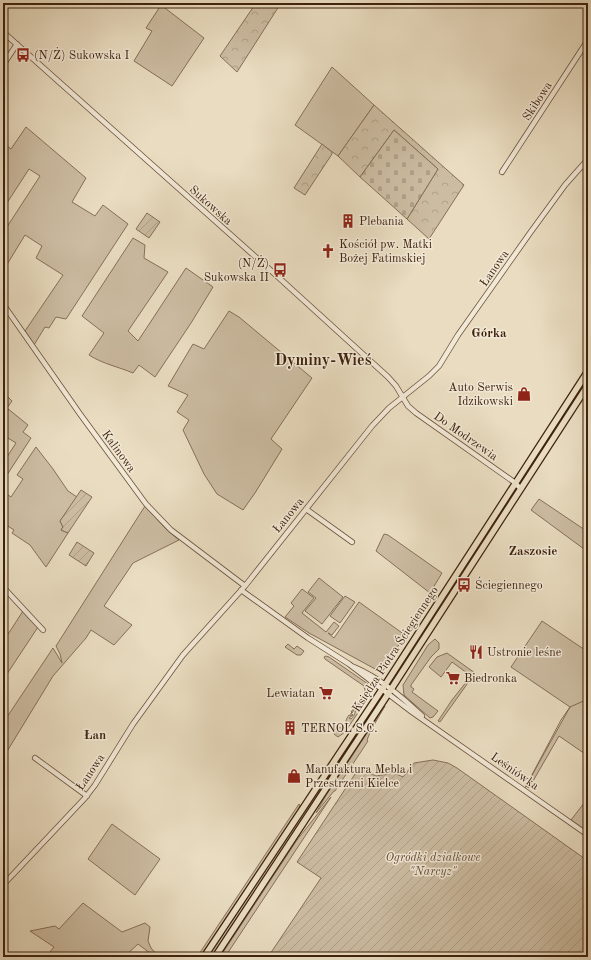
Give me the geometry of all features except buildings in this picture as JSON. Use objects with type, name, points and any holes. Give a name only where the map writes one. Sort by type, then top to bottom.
[{"type":"main road","name":"Księdza Piotra Ściegiennego","points":[[204,957],[383,687],[588,371]]},
{"type":"main road","name":"Księdza Piotra Ściegiennego","points":[[215,957],[390,692],[588,385]]},
{"type":"street","name":"Sukowska","points":[[3,32],[388,377],[396,386],[401,397]]},
{"type":"street","name":"Skibowa","points":[[502,172],[588,40]]},
{"type":"street","points":[[3,65],[17,44]]},
{"type":"street","name":"Łanowa","points":[[3,885],[87,796],[132,724],[183,655],[243,588],[372,426],[401,397],[429,376],[439,366],[458,335],[530,233],[566,185],[588,159]]},
{"type":"street","name":"Kalinowa","points":[[3,304],[80,414],[150,508],[171,530],[297,630],[390,692]]},
{"type":"street","name":"Do Modrzewia","points":[[401,397],[416,413],[516,483],[521,489]]},
{"type":"street","points":[[306,508],[352,542]]},
{"type":"street","points":[[3,587],[43,630]]},
{"type":"street","name":"Leśniówka","points":[[390,692],[430,724],[588,835]]},
{"type":"street","points":[[35,758],[87,796]]},
{"type":"green space","points":[[256,3],[281,3],[237,72],[220,56]]},
{"type":"green space","points":[[161,5],[204,38],[172,86],[134,61],[152,31],[146,28]]},
{"type":"green space","points":[[332,67],[374,105],[338,156],[295,125]]},
{"type":"green space","points":[[374,105],[464,185],[429,239],[407,219],[438,169],[394,130],[360,177],[338,156]]},
{"type":"green space","points":[[26,127],[86,178],[72,202],[95,216],[103,205],[128,224],[66,319],[56,317],[49,328],[45,327],[34,345],[25,331],[63,275],[36,258],[42,246],[25,235],[3,271],[3,233],[40,176],[29,169],[3,209],[3,143],[11,149]]},
{"type":"green space","points":[[394,130],[438,169],[407,219],[360,177]]},
{"type":"green space","points":[[322,144],[332,152],[332,154],[305,195],[294,188]]},
{"type":"green space","points":[[147,213],[160,222],[149,238],[136,229]]},
{"type":"green space","points":[[133,238],[145,245],[144,258],[168,272],[128,331],[138,341],[186,268],[213,287],[155,377],[139,365],[133,373],[105,363],[89,355],[104,333],[82,316]]},
{"type":"green space","points":[[229,311],[239,317],[312,378],[271,439],[282,449],[243,510],[217,494],[204,474],[183,430],[189,420],[177,412],[188,395],[168,386],[193,344],[204,349]]},
{"type":"green space","points":[[3,392],[12,401],[7,408],[28,425],[23,432],[31,438],[3,481],[3,463],[16,443],[3,435]]},
{"type":"green space","points":[[36,447],[68,491],[77,497],[60,521],[63,527],[61,530],[68,533],[46,567],[30,545],[12,533],[14,530],[3,523],[3,497],[5,493],[11,497],[23,479],[17,475]]},
{"type":"green space","points":[[81,490],[92,497],[68,533],[61,530],[63,527],[60,521]]},
{"type":"green space","points":[[539,499],[588,532],[588,552],[531,510]]},
{"type":"green space","points":[[145,506],[166,529],[179,540],[133,563],[104,606],[132,625],[114,645],[91,630],[86,638],[53,676],[3,758],[3,723],[53,648],[62,663],[56,646]]},
{"type":"green space","points":[[384,534],[388,535],[442,573],[430,593],[376,551]]},
{"type":"green space","points":[[77,542],[94,553],[86,566],[69,555]]},
{"type":"green space","points":[[319,578],[343,597],[322,624],[305,611],[316,598],[308,592]]},
{"type":"green space","points":[[302,589],[314,598],[302,613],[326,632],[334,622],[339,626],[332,635],[328,633],[334,638],[359,602],[405,635],[382,672],[309,633],[285,617],[294,606],[291,603]]},
{"type":"green space","points":[[345,596],[355,602],[340,623],[330,616]]},
{"type":"green space","points":[[23,611],[38,627],[3,680],[3,642]]},
{"type":"green space","points":[[542,621],[588,652],[588,756],[559,736],[529,788],[526,786],[570,707],[511,667]]},
{"type":"green space","points":[[435,639],[439,643],[439,649],[431,657],[411,685],[414,689],[412,692],[438,711],[433,717],[430,718],[404,695],[403,685],[428,645]]},
{"type":"green space","points":[[288,644],[294,649],[297,646],[304,651],[301,655],[297,655],[285,647]]},
{"type":"green space","points":[[447,653],[475,673],[440,722],[438,721],[452,700],[471,676],[452,662],[441,677],[429,667],[437,657]]},
{"type":"green space","points":[[326,656],[368,684],[370,695],[365,697],[368,698],[345,732],[338,737],[334,734],[334,730],[339,727],[345,730],[348,716],[351,716],[351,713],[353,715],[349,718],[352,718],[355,714],[356,707],[352,713],[351,712],[357,704],[360,704],[360,700],[359,701],[363,695],[366,696],[364,694],[364,686],[325,659],[324,657]]},
{"type":"green space","points":[[378,701],[346,750],[336,769],[212,957],[207,957]]},
{"type":"green space","points":[[385,706],[371,730],[367,740],[368,741],[335,791],[316,813],[325,797]]},
{"type":"green space","name":"Ogródki działkowe \"Narcyz\"","points":[[433,760],[448,763],[457,768],[588,861],[588,957],[268,957],[321,878],[297,862],[359,768],[376,776],[394,773],[403,777],[414,763]]},
{"type":"green space","points":[[331,797],[225,957],[220,957],[297,840]]},
{"type":"green space","points":[[588,798],[588,832],[571,820]]},
{"type":"green space","points":[[299,804],[298,810],[200,957],[197,957]]},
{"type":"green space","points":[[112,824],[160,859],[135,895],[88,859]]},
{"type":"green space","points":[[83,903],[122,932],[145,923],[150,927],[148,941],[151,948],[159,957],[155,957],[138,944],[124,957],[46,957],[54,947],[30,931],[55,926],[59,929]]},
{"type":"waterway","points":[[525,788],[561,720],[570,707],[588,699]]},
{"type":"place","name":"(N/Ż) Sukowska I","points":[[23,55]]},
{"type":"place","name":"Plebania","points":[[348,221]]},
{"type":"place","name":"Kościół pw. Matki Bożej Fatimskiej","points":[[328,251]]},
{"type":"place","name":"(N/Ż) Sukowska II","points":[[280,270]]},
{"type":"place","name":"Auto Serwis Idzikowski","points":[[524,394]]},
{"type":"place","name":"Ściegiennego","points":[[464,585]]},
{"type":"place","name":"Ustronie leśne","points":[[476,652]]},
{"type":"place","name":"Biedronka","points":[[453,678]]},
{"type":"place","name":"Lewiatan","points":[[326,693]]},
{"type":"place","name":"TERNOL S.C.","points":[[290,728]]},
{"type":"place","name":"Manufaktura Mebla i Przestrzeni Kielce","points":[[294,776]]},
{"type":"district","name":"Górka","points":[[489,332]]},
{"type":"district","name":"Dyminy-Wieś","points":[[323,359]]},
{"type":"district","name":"Zaszosie","points":[[533,550]]},
{"type":"district","name":"Łan","points":[[95,734]]}]
